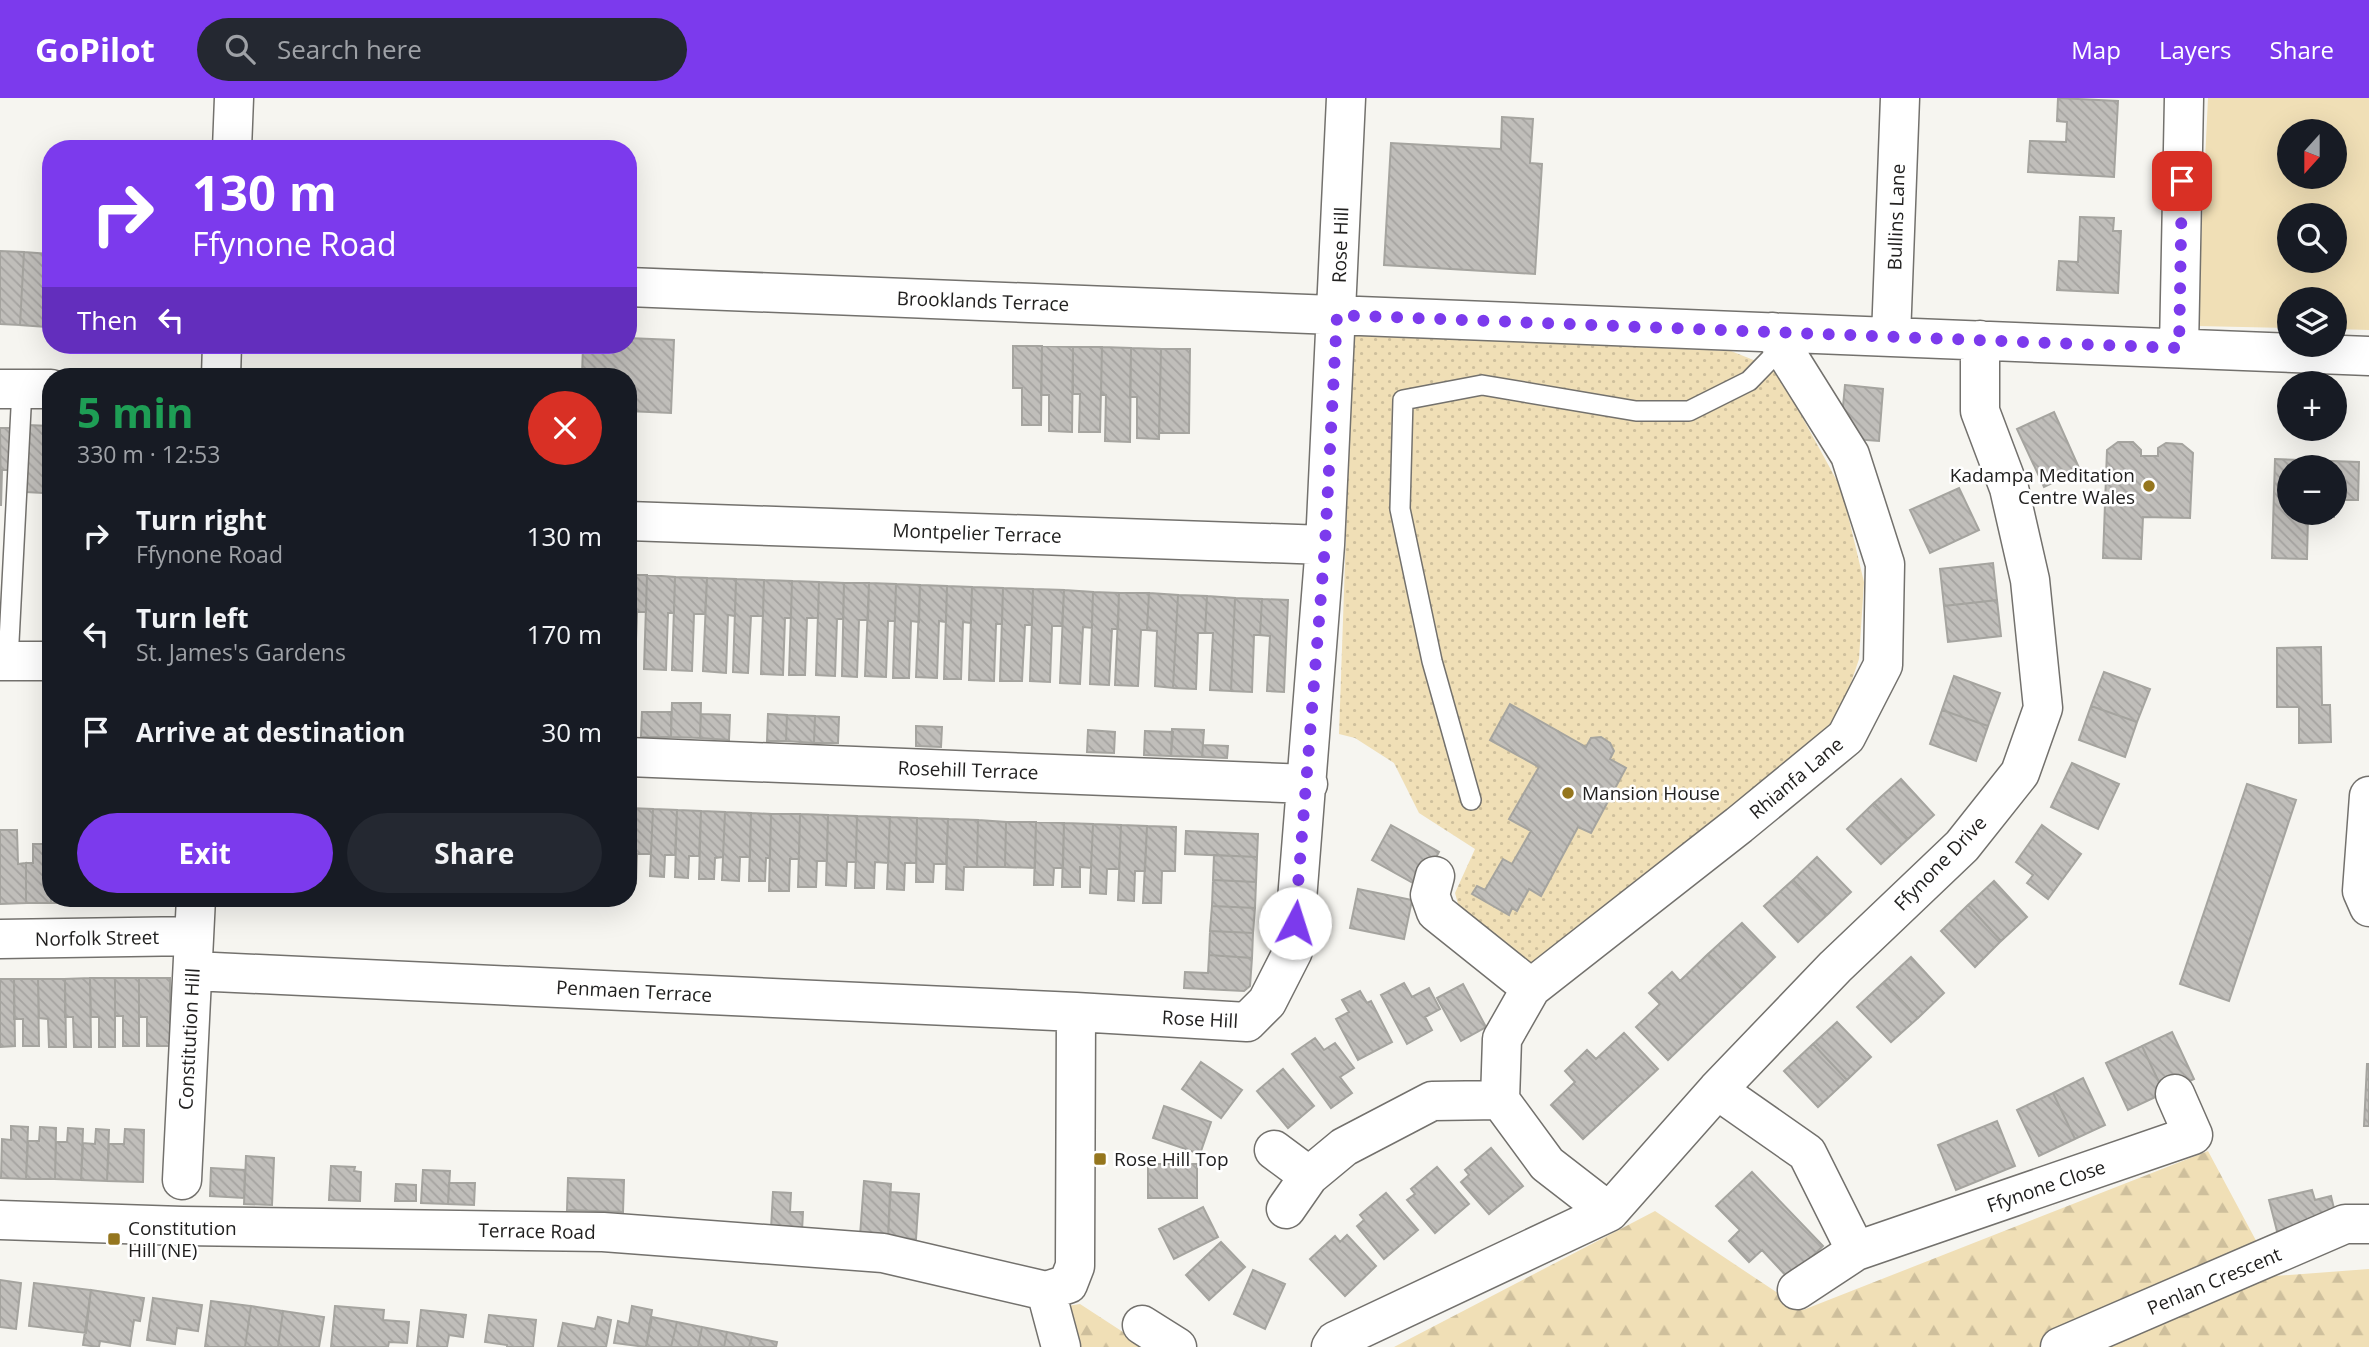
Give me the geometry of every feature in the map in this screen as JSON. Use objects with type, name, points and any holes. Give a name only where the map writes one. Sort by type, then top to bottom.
[{"type":"street","points":[[232,140],[234,98]]},
{"type":"street","name":"Rose Hill","points":[[1076,1012],[1247,1022],[1267,1002],[1293,951],[1325,545],[1346,98]]},
{"type":"street","name":"Bullins Lane","points":[[1891,337],[1900,98]]},
{"type":"street","points":[[2179,348],[2184,98]]},
{"type":"street","name":"Brooklands Terrace","points":[[637,287],[1337,315],[1777,340],[1891,337],[2369,356]]},
{"type":"street","name":"Rhianfa Lane","points":[[1531,988],[1739,825],[1846,737],[1883,665],[1885,564],[1858,479],[1850,455],[1777,340]]},
{"type":"street","name":"Ffynone Drive","points":[[1609,1212],[1717,1090],[1835,967],[1962,846],[2021,773],[2043,708],[2030,580],[2010,488],[1980,411],[1980,340]]},
{"type":"street","name":"Montpelier Terrace","points":[[637,521],[1325,545]]},
{"type":"street","points":[[4,661],[42,661]]},
{"type":"street","name":"Rosehill Terrace","points":[[637,757],[1308,784]]},
{"type":"street","points":[[2369,796],[2362,891],[2369,907]]},
{"type":"street","points":[[1331,1347],[1335,1341],[1609,1212],[1547,1164],[1500,1100],[1502,1039],[1531,988],[1436,912],[1430,895],[1435,876]]},
{"type":"street","name":"Constitution Hill","points":[[182,1181],[196,907]]},
{"type":"street","name":"Norfolk Street","points":[[0,939],[193,953]]},
{"type":"street","name":"Penmaen Terrace","points":[[193,953],[1076,1012]]},
{"type":"street","points":[[1061,1347],[1057,1288],[1075,1266],[1076,1012]]},
{"type":"street","points":[[1717,1090],[1807,1153],[1856,1251]]},
{"type":"street","name":"Ffynone Close","points":[[1797,1290],[1856,1251],[2193,1135],[2175,1094]]},
{"type":"street","points":[[1286,1209],[1309,1176],[1344,1147],[1432,1101],[1500,1100]]},
{"type":"street","points":[[1274,1150],[1309,1176]]},
{"type":"street","name":"Terrace Road","points":[[0,1220],[182,1226],[603,1232],[883,1253],[1057,1288]]},
{"type":"street","name":"Penlan Crescent","points":[[2060,1347],[2345,1224],[2369,1224]]},
{"type":"street","points":[[1142,1325],[1177,1347]]},
{"type":"lane","points":[[1471,800],[1432,661],[1400,509],[1403,400],[1482,385],[1636,411],[1689,411],[1749,381],[1777,340]]},
{"type":"lane","points":[[4,661],[24,389]]},
{"type":"green space","points":[[2208,98],[2369,98],[2369,330],[2347,329],[2347,287],[2277,287],[2277,328],[2197,326]]},
{"type":"green space","points":[[1353,334],[1731,351],[1776,369],[1842,490],[1864,582],[1859,659],[1843,707],[1809,751],[1531,964],[1461,915],[1455,893],[1475,849],[1419,813],[1394,763],[1355,738],[1339,734]]},
{"type":"green space","points":[[2208,1151],[2275,1276],[2369,1269],[2369,1347],[1394,1347],[1655,1211],[1803,1310]]},
{"type":"green space","points":[[1080,1304],[1146,1347],[1073,1347],[1061,1307]]},
{"type":"building","points":[[2058,98],[2118,101],[2114,177],[2028,172],[2030,141],[2066,142],[2067,122],[2057,121]]},
{"type":"building","points":[[1502,117],[1533,119],[1530,163],[1542,164],[1535,274],[1384,265],[1391,143],[1501,149]]},
{"type":"building","points":[[2080,217],[2114,218],[2113,231],[2121,231],[2118,293],[2057,290],[2059,261],[2078,262]]},
{"type":"building","points":[[0,251],[24,252],[20,325],[0,324]]},
{"type":"building","points":[[24,252],[42,253],[42,327],[20,325]]},
{"type":"building","points":[[637,338],[674,340],[671,413],[637,411],[637,368],[582,368],[583,354],[637,354]]},
{"type":"building","points":[[1013,346],[1042,346],[1041,425],[1022,425],[1022,388],[1013,388]]},
{"type":"building","points":[[1042,346],[1073,347],[1072,432],[1049,431],[1049,395],[1041,395]]},
{"type":"building","points":[[1073,347],[1102,347],[1100,432],[1079,432],[1080,394],[1073,394]]},
{"type":"building","points":[[1102,347],[1131,348],[1130,442],[1105,441],[1106,395],[1101,394]]},
{"type":"building","points":[[1131,348],[1161,349],[1159,439],[1137,438],[1137,397],[1130,397]]},
{"type":"building","points":[[1161,349],[1190,349],[1189,433],[1159,433]]},
{"type":"building","points":[[1845,385],[1883,389],[1879,441],[1840,438]]},
{"type":"building","points":[[2054,412],[2080,470],[2044,487],[2017,429]]},
{"type":"building","points":[[27,425],[42,426],[42,493],[26,492]]},
{"type":"building","points":[[0,428],[13,428],[12,470],[2,470],[1,506]]},
{"type":"building","name":"Kadampa Meditation Centre Wales","points":[[2118,442],[2133,442],[2141,450],[2141,456],[2158,456],[2158,448],[2166,443],[2182,444],[2193,453],[2190,518],[2143,517],[2141,559],[2103,558],[2107,450]]},
{"type":"building","points":[[2277,459],[2277,525],[2308,525],[2307,559],[2272,558]]},
{"type":"building","points":[[2347,462],[2359,462],[2358,500],[2347,500]]},
{"type":"building","points":[[1959,488],[1979,530],[1930,553],[1910,510]]},
{"type":"building","points":[[1993,563],[1997,600],[1944,606],[1940,569]]},
{"type":"building","points":[[637,575],[647,575],[646,612],[637,612]]},
{"type":"building","points":[[647,575],[675,577],[674,613],[668,613],[666,670],[644,669]]},
{"type":"building","points":[[675,577],[707,578],[705,614],[694,614],[692,671],[672,670]]},
{"type":"building","points":[[707,578],[736,579],[735,616],[728,615],[726,673],[703,671]]},
{"type":"building","points":[[736,579],[764,580],[763,616],[751,616],[748,673],[733,672]]},
{"type":"building","points":[[764,580],[792,581],[791,618],[785,618],[783,675],[761,674]]},
{"type":"building","points":[[792,581],[819,582],[818,618],[807,618],[805,675],[789,675]]},
{"type":"building","points":[[819,582],[844,583],[843,619],[837,619],[835,676],[816,675]]},
{"type":"building","points":[[844,583],[869,583],[868,620],[859,620],[857,677],[842,676]]},
{"type":"building","points":[[869,583],[896,584],[895,621],[888,621],[886,677],[865,676]]},
{"type":"building","points":[[896,584],[920,585],[919,622],[911,621],[909,678],[893,678]]},
{"type":"building","points":[[920,585],[947,586],[946,622],[939,621],[937,678],[916,677]]},
{"type":"building","points":[[947,586],[972,587],[971,623],[963,622],[961,679],[944,679]]},
{"type":"building","points":[[972,587],[1003,588],[1002,624],[996,624],[994,681],[969,680]]},
{"type":"building","points":[[1003,588],[1033,589],[1032,625],[1025,625],[1022,681],[1000,681]]},
{"type":"building","points":[[1033,589],[1064,590],[1062,626],[1052,626],[1050,682],[1030,681]]},
{"type":"building","points":[[1064,590],[1093,592],[1092,628],[1083,627],[1080,684],[1060,683]]},
{"type":"building","points":[[1093,592],[1119,593],[1118,629],[1112,629],[1109,685],[1090,684]]},
{"type":"building","points":[[1119,593],[1149,593],[1147,630],[1141,630],[1138,686],[1115,685]]},
{"type":"building","points":[[1149,593],[1178,595],[1173,688],[1155,686],[1157,631],[1147,630]]},
{"type":"building","points":[[1178,595],[1207,596],[1205,633],[1198,633],[1196,689],[1173,688]]},
{"type":"building","points":[[1207,596],[1235,598],[1231,691],[1210,690],[1213,633],[1205,633]]},
{"type":"building","points":[[1235,598],[1262,599],[1260,635],[1254,635],[1252,692],[1231,691]]},
{"type":"building","points":[[1262,599],[1288,600],[1284,692],[1267,691],[1270,636],[1260,635]]},
{"type":"building","points":[[1997,600],[2001,636],[1948,642],[1944,606]]},
{"type":"building","points":[[2321,647],[2322,705],[2330,705],[2331,742],[2299,743],[2299,707],[2277,707],[2277,648]]},
{"type":"building","points":[[2104,672],[2150,689],[2137,722],[2091,706]]},
{"type":"building","points":[[1954,676],[2000,693],[1988,726],[1942,710]]},
{"type":"building","points":[[672,703],[701,703],[700,738],[671,737]]},
{"type":"building","name":"Mansion House","points":[[1510,704],[1586,747],[1591,738],[1601,737],[1610,743],[1614,751],[1610,759],[1626,768],[1591,833],[1578,827],[1541,896],[1529,889],[1517,911],[1512,908],[1509,915],[1472,894],[1477,886],[1485,890],[1503,859],[1512,864],[1531,831],[1509,819],[1539,767],[1490,740]]},
{"type":"building","points":[[2091,706],[2137,722],[2125,757],[2079,740]]},
{"type":"building","points":[[1942,710],[1988,726],[1976,761],[1930,744]]},
{"type":"building","points":[[642,712],[671,712],[671,737],[641,737]]},
{"type":"building","points":[[701,714],[730,715],[729,740],[700,738]]},
{"type":"building","points":[[768,714],[787,715],[786,741],[767,741]]},
{"type":"building","points":[[787,715],[815,716],[814,743],[786,741]]},
{"type":"building","points":[[815,716],[839,717],[838,743],[814,743]]},
{"type":"building","points":[[916,726],[942,727],[941,747],[916,746]]},
{"type":"building","points":[[1172,729],[1204,730],[1202,757],[1171,756]]},
{"type":"building","points":[[1088,730],[1115,732],[1114,753],[1087,752]]},
{"type":"building","points":[[1145,731],[1173,732],[1171,756],[1144,755]]},
{"type":"building","points":[[1203,745],[1228,746],[1227,758],[1202,757]]},
{"type":"building","points":[[2072,763],[2119,784],[2098,829],[2051,807]]},
{"type":"building","points":[[1901,779],[1934,815],[1908,839],[1874,803]]},
{"type":"building","points":[[2247,784],[2296,800],[2229,1001],[2180,984]]},
{"type":"building","points":[[1874,803],[1908,839],[1881,864],[1847,829]]},
{"type":"building","points":[[637,808],[653,809],[651,854],[637,854]]},
{"type":"building","points":[[653,809],[677,810],[675,855],[665,855],[664,877],[650,876]]},
{"type":"building","points":[[677,810],[701,811],[699,856],[689,856],[688,878],[675,877]]},
{"type":"building","points":[[701,811],[725,812],[723,857],[715,858],[714,879],[699,879]]},
{"type":"building","points":[[725,812],[751,813],[750,857],[740,857],[739,881],[722,880]]},
{"type":"building","points":[[751,813],[771,814],[770,858],[766,858],[765,881],[749,881]]},
{"type":"building","points":[[771,814],[800,814],[799,859],[790,859],[789,891],[769,891]]},
{"type":"building","points":[[800,814],[828,815],[827,861],[817,861],[816,887],[798,887]]},
{"type":"building","points":[[828,815],[857,816],[856,862],[847,862],[846,886],[826,885]]},
{"type":"building","points":[[857,816],[890,817],[888,863],[875,862],[874,888],[855,888]]},
{"type":"building","points":[[890,817],[917,818],[916,863],[905,863],[904,890],[887,889]]},
{"type":"building","points":[[917,818],[948,819],[946,864],[934,864],[933,882],[916,882]]},
{"type":"building","points":[[948,819],[978,820],[977,867],[964,867],[963,890],[946,889]]},
{"type":"building","points":[[978,820],[1006,822],[1005,867],[977,867]]},
{"type":"building","points":[[1006,822],[1036,822],[1035,868],[1005,867]]},
{"type":"building","points":[[1036,822],[1064,823],[1063,868],[1054,868],[1053,885],[1034,885]]},
{"type":"building","points":[[1064,823],[1093,824],[1091,868],[1080,867],[1080,887],[1062,887]]},
{"type":"building","points":[[1093,824],[1121,825],[1119,869],[1107,869],[1106,894],[1090,893]]},
{"type":"building","points":[[1121,825],[1147,826],[1145,871],[1135,871],[1134,901],[1118,900]]},
{"type":"building","points":[[1391,825],[1439,852],[1420,887],[1372,860]]},
{"type":"building","points":[[2042,825],[2081,854],[2048,899],[2027,883],[2033,875],[2016,862]]},
{"type":"building","points":[[1147,826],[1176,827],[1175,871],[1162,871],[1161,903],[1143,903]]},
{"type":"building","points":[[0,830],[17,830],[18,864],[26,863],[26,903],[0,904]]},
{"type":"building","points":[[1186,831],[1258,834],[1257,857],[1185,854]]},
{"type":"building","points":[[33,844],[42,844],[42,903],[26,903],[26,863],[33,863]]},
{"type":"building","points":[[1214,855],[1257,857],[1256,882],[1213,880]]},
{"type":"building","points":[[1817,857],[1851,892],[1827,915],[1793,880]]},
{"type":"building","points":[[1213,880],[1256,882],[1255,908],[1212,906]]},
{"type":"building","points":[[1793,880],[1827,915],[1798,942],[1764,906]]},
{"type":"building","points":[[1994,881],[2027,917],[2001,941],[1968,905]]},
{"type":"building","points":[[1358,889],[1412,900],[1404,939],[1350,928]]},
{"type":"building","points":[[1968,905],[2001,941],[1975,967],[1941,931]]},
{"type":"building","points":[[1212,906],[1255,908],[1253,933],[1210,931]]},
{"type":"building","points":[[1742,923],[1775,957],[1742,989],[1708,954]]},
{"type":"building","points":[[1210,931],[1253,933],[1252,958],[1209,955]]},
{"type":"building","points":[[1708,954],[1742,989],[1668,1060],[1636,1027],[1660,1004],[1649,993],[1672,972],[1680,981]]},
{"type":"building","points":[[1209,955],[1252,958],[1250,986],[1244,991],[1184,988],[1185,972],[1208,973]]},
{"type":"building","points":[[1911,957],[1944,993],[1918,1018],[1884,982]]},
{"type":"building","points":[[90,978],[115,978],[115,1047],[99,1047],[99,1017],[91,1017]]},
{"type":"building","points":[[90,978],[91,1047],[74,1047],[73,1017],[65,1017],[65,979]]},
{"type":"building","points":[[115,978],[139,978],[139,1046],[123,1046],[123,1016],[115,1016]]},
{"type":"building","points":[[139,978],[170,978],[170,1046],[147,1046],[147,1017],[139,1017]]},
{"type":"building","points":[[0,979],[14,979],[15,1046],[0,1047]]},
{"type":"building","points":[[14,979],[38,979],[39,1046],[23,1046],[23,1019],[14,1019]]},
{"type":"building","points":[[38,979],[65,979],[66,1047],[49,1047],[48,1019],[39,1018]]},
{"type":"building","points":[[1884,982],[1918,1018],[1891,1042],[1857,1007]]},
{"type":"building","points":[[1404,983],[1412,997],[1429,988],[1440,1009],[1425,1017],[1432,1030],[1407,1044],[1381,995]]},
{"type":"building","points":[[1463,984],[1486,1027],[1461,1041],[1437,998]]},
{"type":"building","points":[[1360,991],[1367,1003],[1371,1001],[1392,1042],[1358,1060],[1336,1019],[1349,1012],[1342,1000]]},
{"type":"building","points":[[1837,1022],[1871,1057],[1847,1080],[1813,1044]]},
{"type":"building","points":[[2172,1032],[2194,1079],[2164,1093],[2142,1046]]},
{"type":"building","points":[[1624,1033],[1658,1069],[1583,1139],[1551,1105],[1575,1082],[1565,1071],[1587,1050],[1596,1059]]},
{"type":"building","points":[[1315,1038],[1324,1050],[1335,1043],[1354,1068],[1340,1077],[1352,1093],[1331,1108],[1292,1054]]},
{"type":"building","points":[[1813,1044],[1847,1080],[1818,1107],[1784,1071]]},
{"type":"building","points":[[2142,1046],[2164,1093],[2128,1110],[2106,1063]]},
{"type":"building","points":[[1201,1062],[1242,1090],[1221,1118],[1182,1089]]},
{"type":"building","points":[[2367,1064],[2369,1126],[2364,1126]]},
{"type":"building","points":[[1283,1069],[1314,1106],[1288,1128],[1257,1091]]},
{"type":"building","points":[[2083,1078],[2105,1125],[2075,1139],[2053,1093]]},
{"type":"building","points":[[2053,1093],[2075,1139],[2039,1156],[2017,1110]]},
{"type":"building","points":[[1164,1106],[1211,1122],[1200,1154],[1153,1138]]},
{"type":"building","points":[[1997,1121],[2015,1166],[1956,1190],[1938,1145]]},
{"type":"building","points":[[11,1126],[28,1127],[26,1179],[1,1178],[2,1139],[11,1140]]},
{"type":"building","points":[[40,1127],[56,1128],[55,1179],[26,1179],[28,1141],[39,1141]]},
{"type":"building","points":[[68,1128],[83,1129],[81,1180],[55,1179],[56,1142],[67,1142]]},
{"type":"building","points":[[96,1129],[109,1130],[107,1181],[81,1180],[83,1143],[95,1144]]},
{"type":"building","points":[[125,1129],[144,1130],[143,1182],[107,1181],[109,1144],[124,1144]]},
{"type":"building","points":[[1491,1148],[1523,1186],[1489,1214],[1461,1182],[1469,1175],[1465,1170]]},
{"type":"building","points":[[246,1156],[274,1158],[272,1205],[244,1204]]},
{"type":"building","points":[[1148,1164],[1197,1164],[1197,1198],[1148,1198]]},
{"type":"building","points":[[331,1166],[355,1167],[354,1171],[361,1172],[360,1201],[329,1200]]},
{"type":"building","points":[[1437,1167],[1469,1204],[1435,1233],[1407,1200],[1415,1194],[1411,1189]]},
{"type":"building","points":[[211,1168],[245,1170],[244,1198],[210,1196]]},
{"type":"building","points":[[423,1170],[450,1171],[448,1204],[421,1203]]},
{"type":"building","points":[[1752,1172],[1823,1246],[1789,1279],[1762,1250],[1749,1262],[1729,1241],[1740,1230],[1716,1206]]},
{"type":"building","points":[[568,1178],[624,1180],[623,1212],[567,1210]]},
{"type":"building","points":[[864,1181],[891,1184],[888,1238],[860,1236]]},
{"type":"building","points":[[449,1183],[475,1183],[474,1205],[448,1204]]},
{"type":"building","points":[[396,1184],[416,1185],[416,1201],[395,1201]]},
{"type":"building","points":[[2312,1190],[2315,1200],[2331,1196],[2337,1221],[2278,1235],[2269,1200]]},
{"type":"building","points":[[773,1192],[791,1193],[790,1212],[803,1212],[802,1231],[771,1229]]},
{"type":"building","points":[[890,1192],[919,1194],[916,1239],[888,1238]]},
{"type":"building","points":[[1386,1193],[1418,1230],[1384,1259],[1357,1226],[1364,1220],[1360,1215]]},
{"type":"building","points":[[1203,1207],[1218,1237],[1174,1259],[1159,1229]]},
{"type":"building","points":[[1347,1235],[1376,1266],[1345,1296],[1310,1259],[1335,1236],[1340,1242]]},
{"type":"building","points":[[1221,1242],[1245,1267],[1209,1300],[1186,1275]]},
{"type":"building","points":[[1253,1270],[1285,1284],[1265,1329],[1234,1314]]},
{"type":"building","points":[[0,1280],[21,1283],[16,1329],[0,1327]]},
{"type":"building","points":[[34,1283],[91,1290],[86,1333],[29,1326]]},
{"type":"building","points":[[91,1290],[144,1298],[140,1321],[134,1320],[130,1346],[100,1341],[99,1347],[83,1345]]},
{"type":"building","points":[[153,1298],[202,1305],[198,1331],[177,1328],[175,1344],[147,1340]]},
{"type":"building","points":[[211,1301],[251,1306],[245,1347],[205,1347]]},
{"type":"building","points":[[251,1306],[283,1311],[278,1347],[245,1347]]},
{"type":"building","points":[[335,1306],[384,1310],[383,1320],[409,1322],[407,1343],[389,1342],[388,1347],[331,1347]]},
{"type":"building","points":[[632,1306],[652,1310],[646,1347],[614,1343],[618,1321],[629,1324]]},
{"type":"building","points":[[421,1310],[466,1315],[463,1337],[449,1335],[447,1347],[417,1347]]},
{"type":"building","points":[[283,1311],[324,1317],[319,1347],[278,1347]]},
{"type":"building","points":[[489,1315],[536,1320],[533,1347],[507,1347],[485,1342]]},
{"type":"building","points":[[598,1317],[611,1320],[606,1347],[558,1347],[563,1323],[595,1329]]},
{"type":"building","points":[[652,1317],[677,1322],[671,1347],[646,1347]]},
{"type":"building","points":[[677,1322],[702,1327],[698,1347],[671,1347]]},
{"type":"building","points":[[702,1327],[727,1332],[724,1347],[698,1347]]},
{"type":"building","points":[[727,1332],[752,1337],[749,1347],[724,1347]]},
{"type":"building","points":[[752,1337],[777,1342],[776,1347],[749,1347]]},
{"type":"place","name":"Kadampa Meditation Centre Wales","points":[[2149,486]]},
{"type":"place","name":"Mansion House","points":[[1568,793]]},
{"type":"place","name":"Rose Hill Top","points":[[1100,1159]]},
{"type":"place","name":"Constitution Hill (NE)","points":[[114,1239]]},
{"type":"route","points":[[1295,923],[1325,545],[1337,315],[2179,348],[2182,181]]}]
